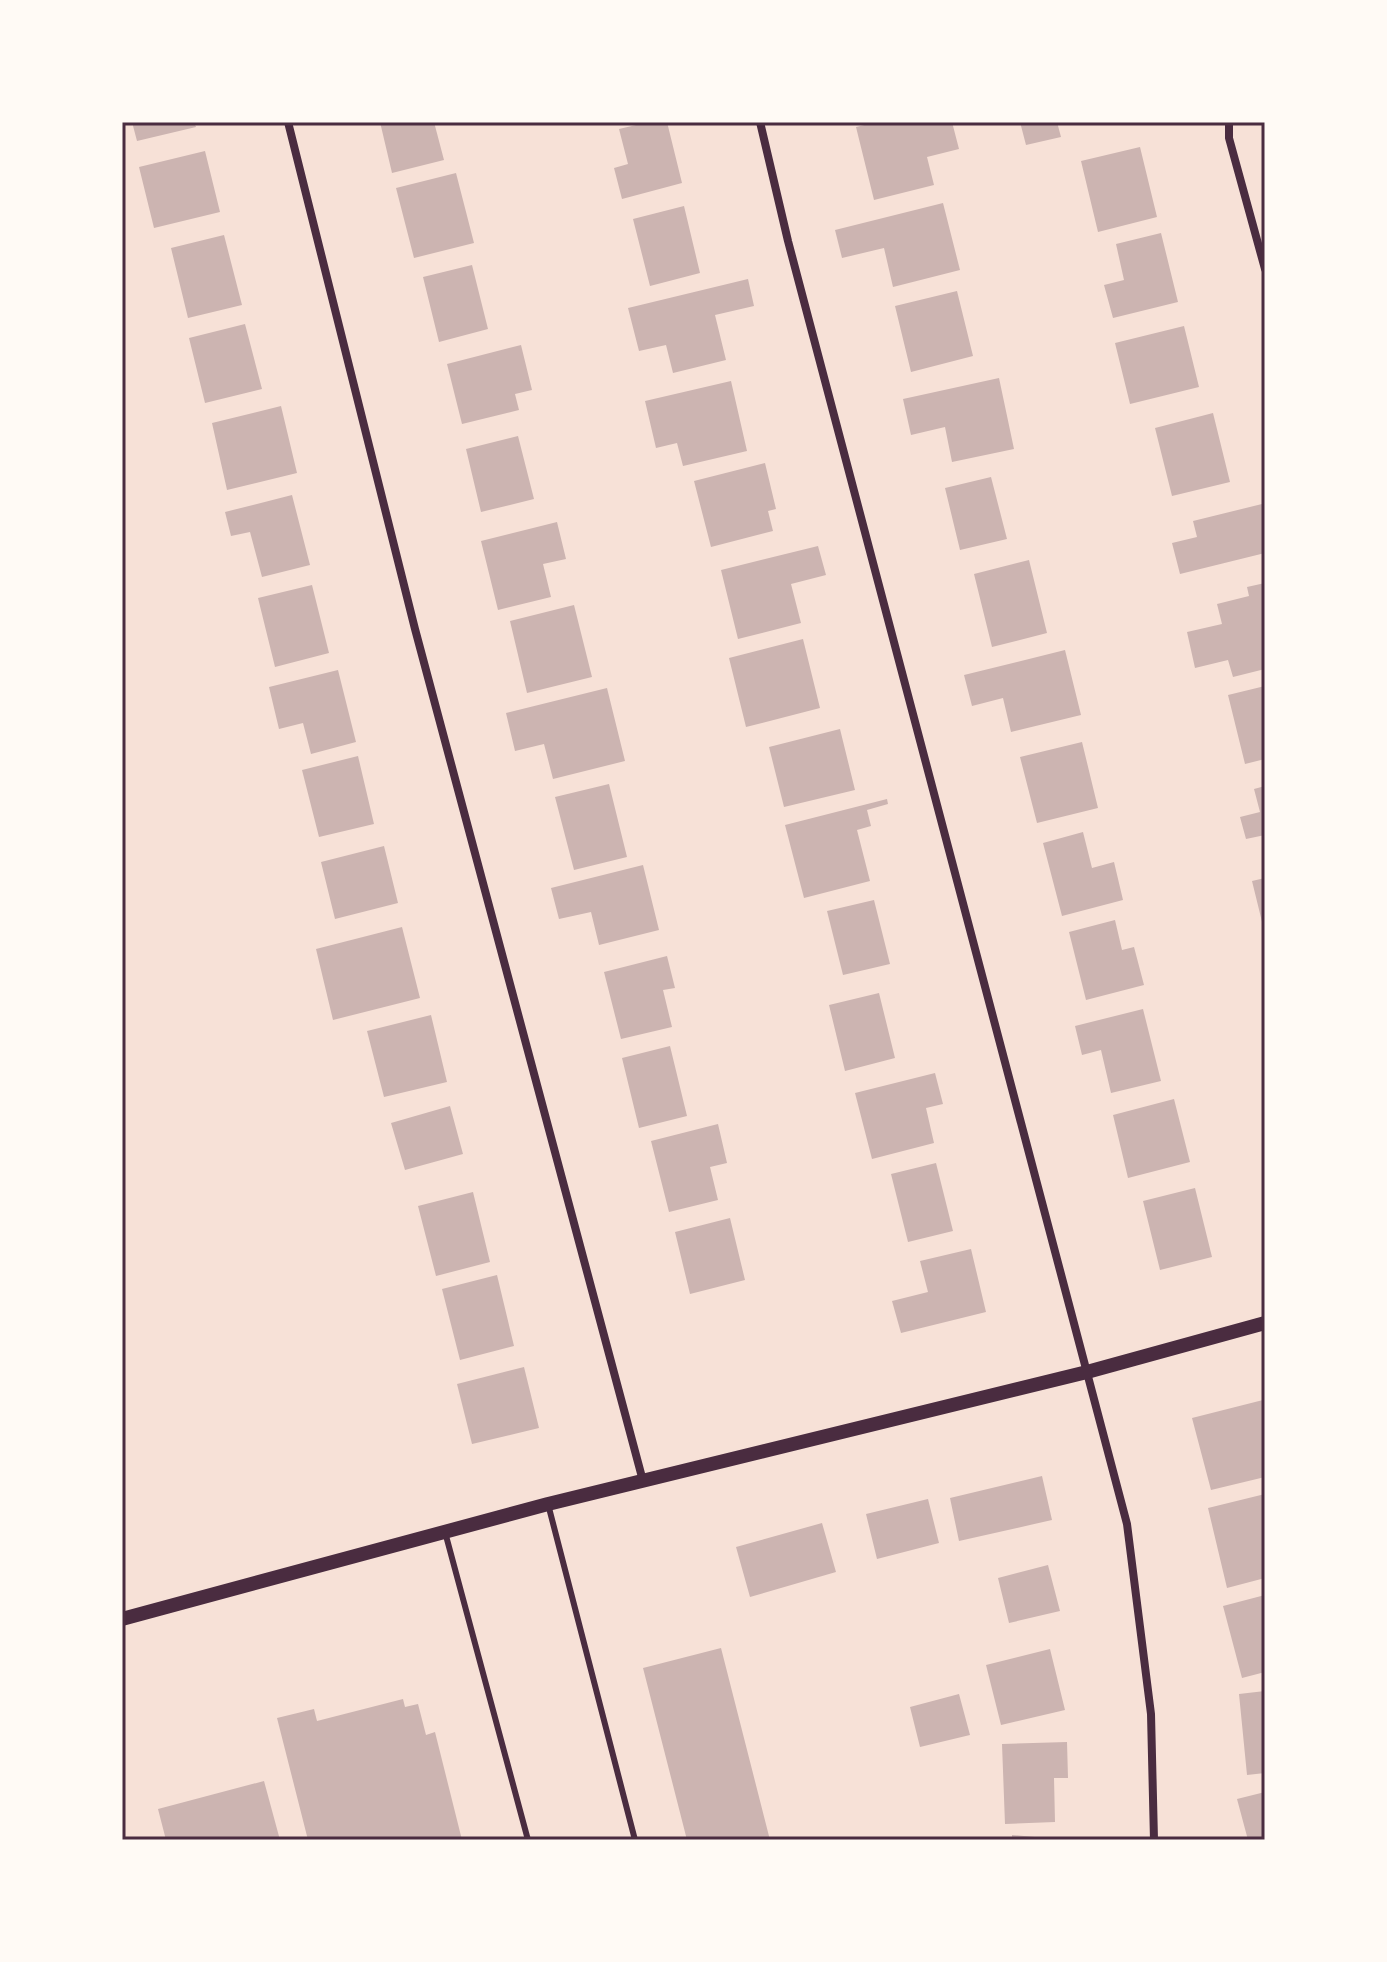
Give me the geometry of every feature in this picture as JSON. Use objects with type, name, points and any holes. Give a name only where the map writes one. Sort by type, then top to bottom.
[{"type":"street","points":[[288,122],[415,629],[643,1481]]},
{"type":"street","points":[[760,122],[792,256],[1127,1524],[1151,1714],[1154,1840]]},
{"type":"street","points":[[1229,122],[1229,138],[1265,269]]},
{"type":"street","points":[[122,1619],[548,1504],[1087,1372],[1265,1323]]},
{"type":"lane","points":[[548,1504],[635,1840]]},
{"type":"lane","points":[[445,1532],[528,1840]]},
{"type":"building","points":[[132,122],[194,122],[196,127],[137,141]]},
{"type":"building","points":[[380,122],[434,122],[444,160],[392,173]]},
{"type":"building","points":[[649,122],[667,122],[682,183],[622,199],[614,168],[628,164],[619,129]]},
{"type":"building","points":[[877,122],[952,122],[959,149],[927,157],[934,185],[874,200],[856,127]]},
{"type":"building","points":[[1020,122],[1057,122],[1061,137],[1026,145]]},
{"type":"building","points":[[1140,147],[1157,217],[1098,232],[1081,161]]},
{"type":"building","points":[[205,151],[220,212],[154,228],[139,167]]},
{"type":"building","points":[[456,173],[474,243],[414,258],[396,188]]},
{"type":"building","points":[[943,203],[960,270],[893,287],[884,248],[842,258],[835,230]]},
{"type":"building","points":[[684,206],[700,273],[650,286],[633,219]]},
{"type":"building","points":[[1161,233],[1178,302],[1113,318],[1104,285],[1124,280],[1116,244]]},
{"type":"building","points":[[224,235],[242,305],[188,318],[171,248]]},
{"type":"building","points":[[472,265],[488,329],[439,342],[423,277]]},
{"type":"building","points":[[748,279],[754,306],[715,315],[726,360],[673,373],[666,345],[639,351],[628,308]]},
{"type":"building","points":[[957,291],[973,356],[911,372],[895,306]]},
{"type":"building","points":[[245,324],[262,389],[205,403],[189,338]]},
{"type":"building","points":[[1184,326],[1199,387],[1130,404],[1115,343]]},
{"type":"building","points":[[521,345],[532,390],[515,394],[519,410],[462,424],[447,364]]},
{"type":"building","points":[[999,378],[1014,449],[952,462],[945,427],[911,435],[903,399]]},
{"type":"building","points":[[731,381],[747,451],[683,466],[677,443],[656,448],[645,401]]},
{"type":"building","points":[[281,406],[297,473],[227,490],[212,423]]},
{"type":"building","points":[[1213,413],[1230,482],[1172,496],[1155,428]]},
{"type":"building","points":[[518,436],[534,499],[481,512],[466,449]]},
{"type":"building","points":[[765,463],[776,509],[768,511],[773,531],[711,547],[694,481]]},
{"type":"building","points":[[991,477],[1007,539],[960,550],[945,488]]},
{"type":"building","points":[[292,495],[310,565],[262,577],[250,532],[231,536],[225,512]]},
{"type":"building","points":[[1262,504],[1265,553],[1180,574],[1172,543],[1197,537],[1193,521]]},
{"type":"building","points":[[557,522],[566,559],[543,564],[551,597],[498,610],[481,541]]},
{"type":"building","points":[[818,546],[826,575],[791,584],[801,623],[738,639],[721,570]]},
{"type":"building","points":[[1029,560],[1047,633],[992,647],[974,574]]},
{"type":"building","points":[[1265,583],[1265,669],[1233,677],[1228,660],[1195,668],[1187,632],[1222,624],[1217,604],[1249,596],[1247,587]]},
{"type":"building","points":[[312,585],[329,653],[275,667],[258,598]]},
{"type":"building","points":[[574,605],[592,677],[527,693],[510,621]]},
{"type":"building","points":[[803,639],[820,708],[746,727],[729,658]]},
{"type":"building","points":[[1065,650],[1081,715],[1011,732],[1003,698],[972,706],[964,675]]},
{"type":"building","points":[[338,670],[356,742],[311,754],[303,723],[279,729],[269,687]]},
{"type":"building","points":[[1265,686],[1265,759],[1245,764],[1228,695]]},
{"type":"building","points":[[607,688],[625,761],[553,779],[544,744],[515,751],[506,713]]},
{"type":"building","points":[[840,729],[855,790],[784,807],[769,747]]},
{"type":"building","points":[[1082,742],[1098,808],[1037,823],[1020,757]]},
{"type":"building","points":[[358,756],[374,824],[319,837],[302,770]]},
{"type":"building","points":[[609,784],[627,857],[574,870],[555,797]]},
{"type":"building","points":[[1265,786],[1265,835],[1246,839],[1240,817],[1260,812],[1254,789]]},
{"type":"building","points":[[887,799],[888,804],[867,810],[871,826],[857,830],[870,881],[804,898],[785,825]]},
{"type":"building","points":[[1083,832],[1092,868],[1114,862],[1123,900],[1062,916],[1043,843]]},
{"type":"building","points":[[384,846],[398,903],[335,919],[321,862]]},
{"type":"building","points":[[643,865],[659,930],[599,945],[591,912],[559,919],[551,888]]},
{"type":"building","points":[[1265,878],[1265,930],[1264,930],[1252,881]]},
{"type":"building","points":[[874,900],[890,964],[843,975],[827,911]]},
{"type":"building","points":[[1115,920],[1122,950],[1134,947],[1144,985],[1086,1000],[1069,932]]},
{"type":"building","points":[[402,927],[420,998],[333,1020],[316,949]]},
{"type":"building","points":[[667,956],[675,988],[663,990],[672,1027],[621,1039],[604,972]]},
{"type":"building","points":[[879,993],[895,1058],[845,1071],[829,1005]]},
{"type":"building","points":[[1143,1009],[1161,1081],[1111,1093],[1101,1050],[1082,1055],[1075,1026]]},
{"type":"building","points":[[431,1015],[447,1082],[384,1097],[367,1031]]},
{"type":"building","points":[[670,1046],[687,1116],[639,1128],[622,1058]]},
{"type":"building","points":[[935,1073],[943,1104],[926,1108],[934,1143],[872,1159],[855,1093]]},
{"type":"building","points":[[1174,1099],[1190,1162],[1128,1178],[1113,1115]]},
{"type":"building","points":[[450,1106],[463,1154],[405,1170],[391,1123]]},
{"type":"building","points":[[718,1124],[727,1163],[710,1167],[718,1200],[669,1212],[651,1141]]},
{"type":"building","points":[[936,1163],[953,1231],[908,1242],[891,1174]]},
{"type":"building","points":[[1195,1188],[1212,1257],[1160,1270],[1143,1201]]},
{"type":"building","points":[[473,1192],[490,1262],[436,1276],[418,1206]]},
{"type":"building","points":[[730,1218],[745,1280],[690,1294],[675,1232]]},
{"type":"building","points":[[971,1249],[986,1312],[901,1333],[892,1301],[928,1292],[920,1261]]},
{"type":"building","points":[[497,1275],[514,1346],[460,1360],[442,1289]]},
{"type":"building","points":[[524,1367],[539,1428],[472,1444],[457,1384]]},
{"type":"building","points":[[1263,1400],[1265,1477],[1211,1490],[1192,1418]]},
{"type":"building","points":[[1042,1476],[1052,1520],[959,1541],[950,1498]]},
{"type":"building","points":[[1265,1494],[1265,1578],[1227,1588],[1208,1508]]},
{"type":"building","points":[[928,1499],[939,1543],[877,1559],[866,1514]]},
{"type":"building","points":[[822,1523],[836,1572],[750,1597],[736,1547]]},
{"type":"building","points":[[1048,1565],[1060,1611],[1009,1623],[998,1578]]},
{"type":"building","points":[[1265,1595],[1265,1672],[1242,1678],[1223,1606]]},
{"type":"building","points":[[721,1648],[770,1840],[687,1840],[643,1668]]},
{"type":"building","points":[[1050,1649],[1065,1710],[1001,1725],[986,1665]]},
{"type":"building","points":[[1265,1691],[1265,1773],[1247,1775],[1239,1694]]},
{"type":"building","points":[[959,1694],[970,1735],[920,1747],[910,1707]]},
{"type":"building","points":[[403,1699],[405,1707],[418,1704],[426,1735],[435,1732],[462,1840],[308,1840],[277,1718],[314,1709],[317,1721]]},
{"type":"building","points":[[1067,1742],[1068,1778],[1054,1778],[1055,1822],[1005,1824],[1002,1744]]},
{"type":"building","points":[[264,1781],[280,1840],[166,1840],[158,1809]]},
{"type":"building","points":[[1265,1792],[1265,1840],[1248,1840],[1237,1799]]},
{"type":"building","points":[[1012,1835],[1045,1838],[1045,1840],[1012,1840]]}]
